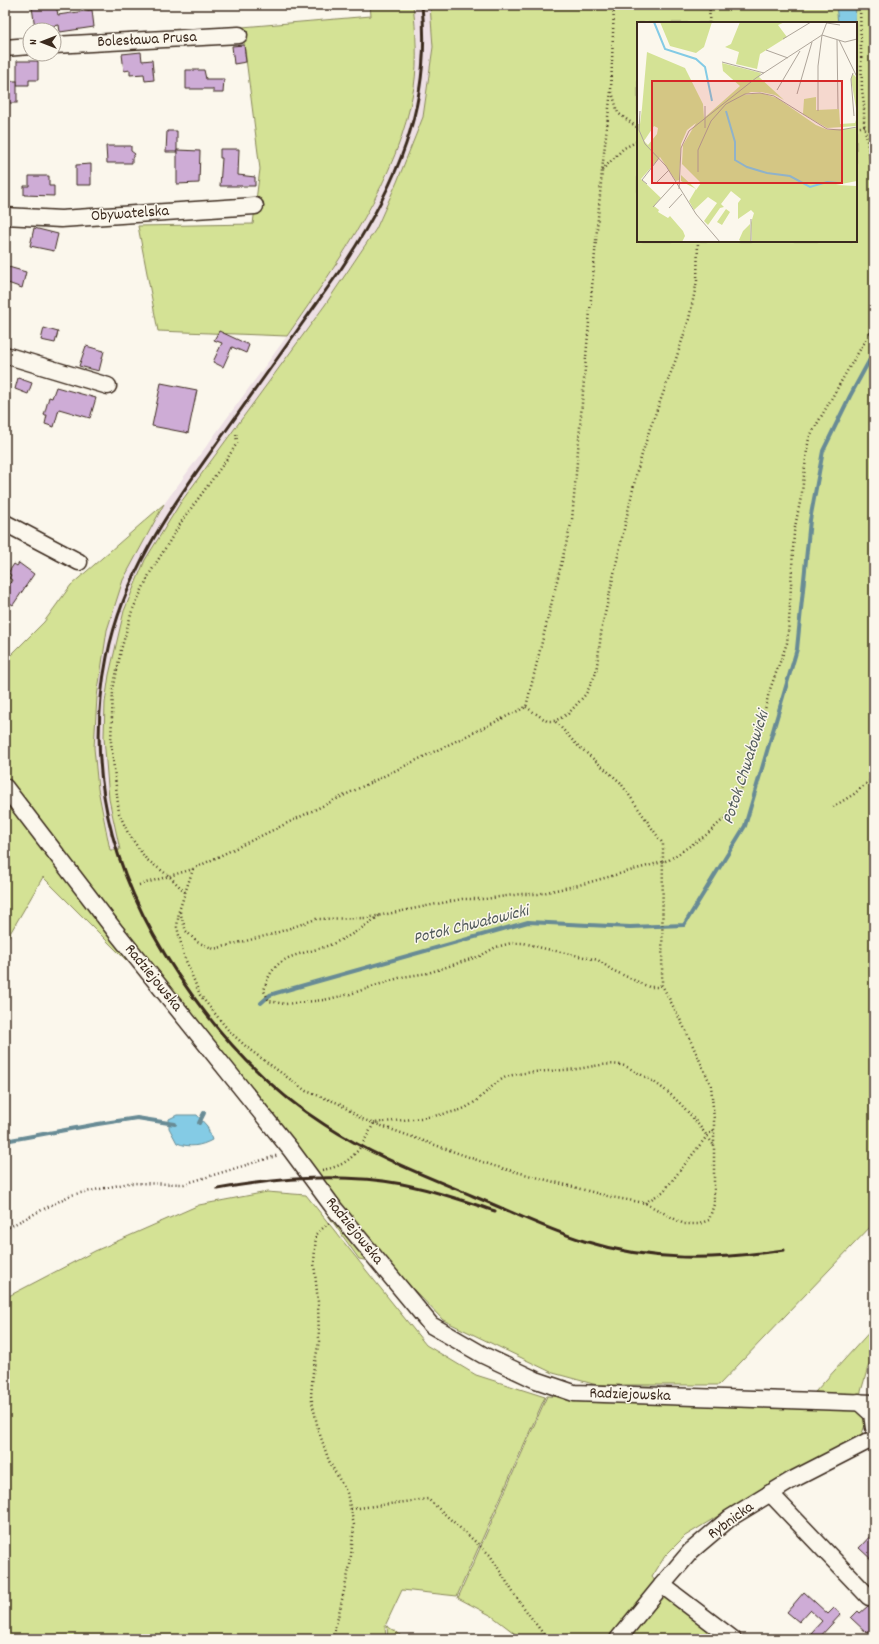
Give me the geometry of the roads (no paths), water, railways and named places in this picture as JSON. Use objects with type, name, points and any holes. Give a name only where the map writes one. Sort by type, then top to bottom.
[{"type":"street","name":"Bolesława Prusa","points":[[62,45],[239,35]]},
{"type":"street","points":[[5,48],[22,47]]},
{"type":"street","name":"Obywatelska","points":[[5,216],[61,219],[255,206]]},
{"type":"street","points":[[5,355],[108,386]]},
{"type":"street","points":[[5,523],[79,562]]},
{"type":"street","name":"Radziejowska","points":[[5,786],[116,932],[291,1150],[339,1214],[431,1325],[483,1355],[536,1380],[574,1393],[867,1402],[872,1414],[872,1435]]},
{"type":"street","name":"Rybnicka","points":[[618,1639],[662,1584],[691,1551],[730,1518],[792,1480],[872,1435]]},
{"type":"street","points":[[770,1493],[869,1597]]},
{"type":"street","points":[[662,1584],[733,1639]]},
{"type":"water","points":[[836,5],[856,5],[855,22],[838,22]]},
{"type":"water","points":[[177,1115],[197,1115],[207,1126],[212,1140],[195,1146],[177,1143],[169,1128],[169,1119]]},
{"type":"waterway","name":"Potok Chwałowicki","points":[[874,113],[872,134],[874,139]]},
{"type":"waterway","name":"Potok Chwałowicki","points":[[261,1003],[270,995],[276,993],[528,922],[630,927],[684,925],[745,826],[797,649],[810,520],[823,451],[874,352]]},
{"type":"waterway","name":"Potok Chwałowicki","points":[[199,1123],[204,1113]]},
{"type":"waterway","name":"Potok Chwałowicki","points":[[5,1141],[137,1118],[175,1124]]},
{"type":"railway","points":[[422,5],[424,42],[421,78],[415,111],[406,144],[378,207],[361,238],[341,269],[167,516],[137,569],[125,597],[115,626],[107,657],[100,704],[99,749],[103,792],[112,835],[126,876],[144,917],[166,956],[192,995],[221,1032],[252,1066],[287,1098],[325,1125],[360,1146],[398,1164],[542,1225],[584,1241],[609,1248],[634,1253],[684,1257],[733,1256],[784,1250]]},
{"type":"railway","points":[[218,1189],[263,1182],[310,1178],[356,1179],[414,1186],[495,1211]]}]
